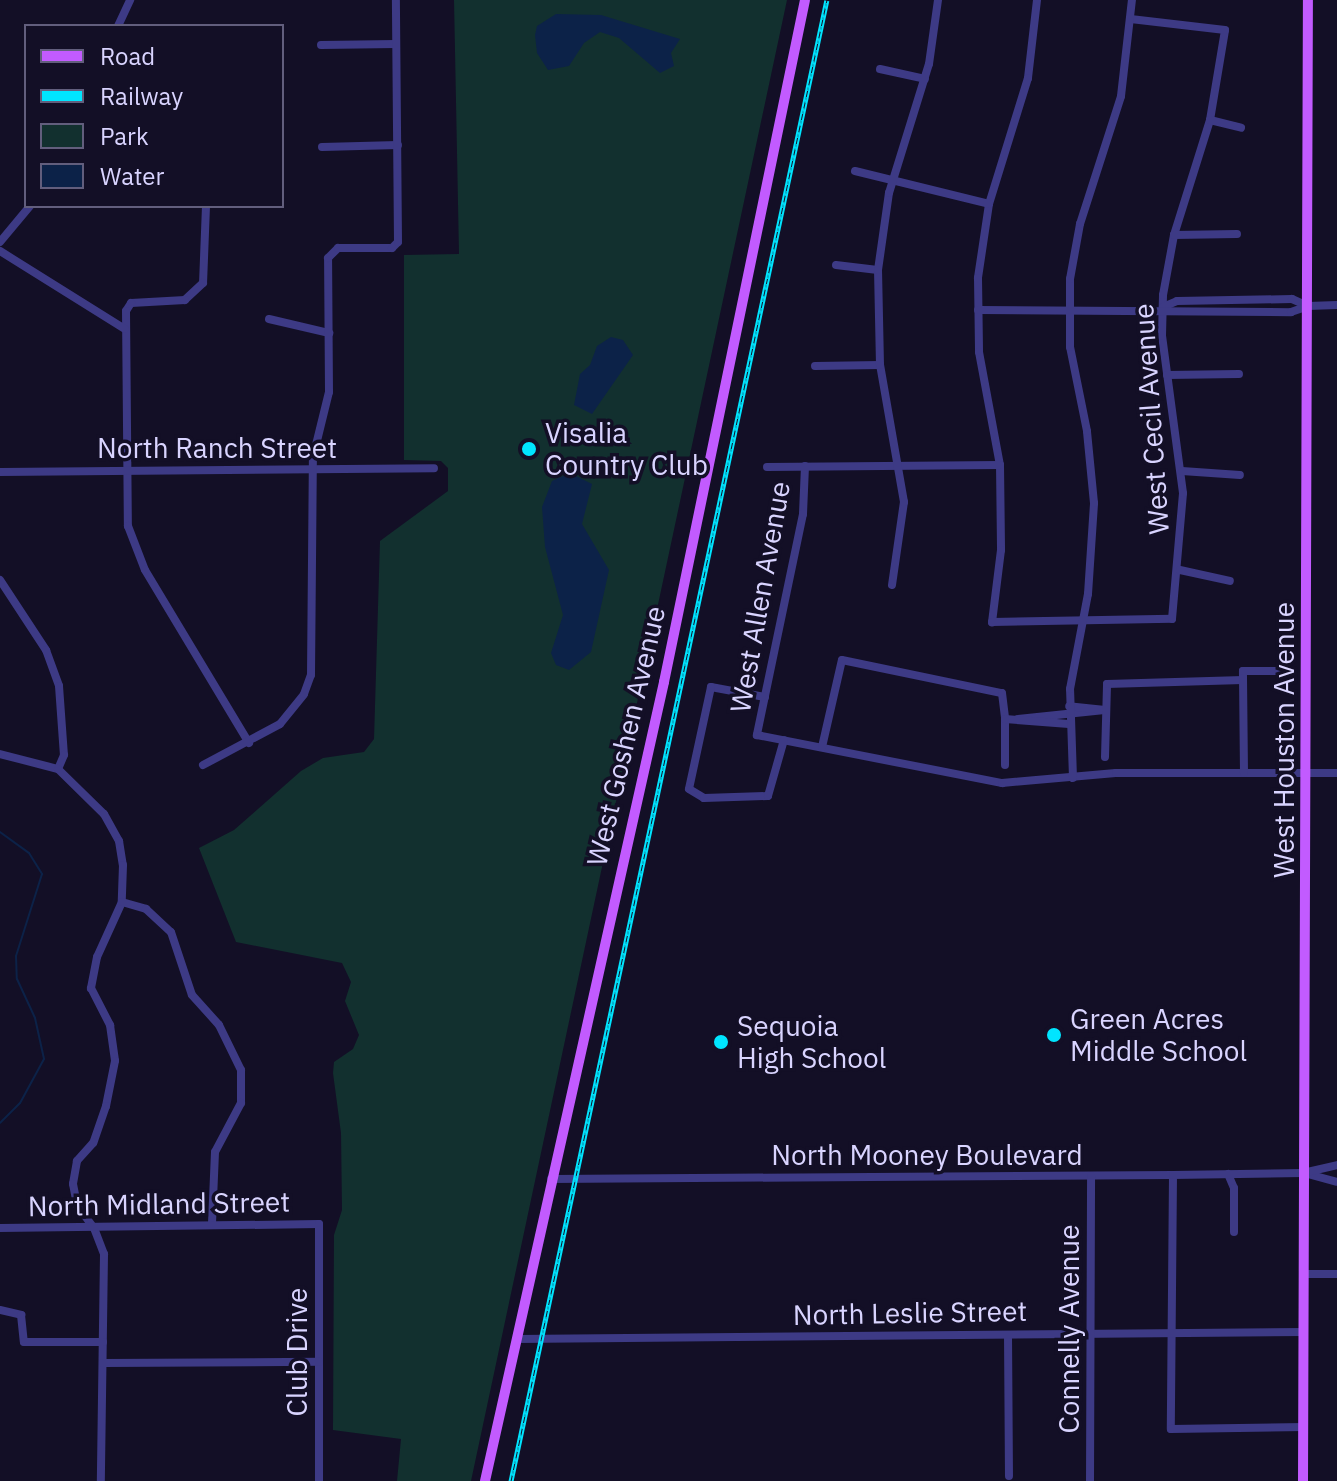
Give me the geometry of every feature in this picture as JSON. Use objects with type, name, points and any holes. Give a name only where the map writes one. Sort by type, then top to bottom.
[{"type":"main road","name":"West Goshen Avenue","points":[[485,1481],[664,682],[805,0]]},
{"type":"main road","name":"West Houston Avenue","points":[[1303,1481],[1303,1173],[1309,773],[1308,0]]},
{"type":"street","points":[[203,765],[249,743],[293,711],[311,675],[313,469],[329,392],[331,250],[392,248],[398,242],[396,0]]},
{"type":"street","points":[[892,585],[902,533],[900,464],[880,365],[878,270],[892,179],[925,79],[938,0]]},
{"type":"street","points":[[1037,0],[1028,78],[989,204],[978,310],[979,352],[1000,465],[1001,550],[992,622],[1082,621]]},
{"type":"street","points":[[1073,778],[1069,710],[1094,503],[1069,308],[1074,251],[1114,124],[1132,0]]},
{"type":"street","points":[[119,24],[126,1]]},
{"type":"street","name":"West Cecil Avenue","points":[[1082,621],[1172,619],[1180,570],[1182,471],[1167,375],[1162,308],[1174,235],[1210,120],[1225,30],[1131,19]]},
{"type":"street","points":[[321,45],[396,44]]},
{"type":"street","points":[[880,69],[925,79]]},
{"type":"street","points":[[1210,120],[1241,128]]},
{"type":"street","points":[[322,147],[398,145]]},
{"type":"street","points":[[855,171],[989,204]]},
{"type":"street","points":[[0,242],[28,208]]},
{"type":"street","points":[[206,208],[203,283],[185,300],[131,303],[125,329],[126,471],[134,549],[249,743]]},
{"type":"street","points":[[1174,235],[1237,234]]},
{"type":"street","points":[[0,251],[125,329]]},
{"type":"street","points":[[836,265],[878,270]]},
{"type":"street","points":[[978,310],[1162,308],[1177,313],[1291,312],[1308,306],[1337,305]]},
{"type":"street","points":[[269,319],[329,333]]},
{"type":"street","points":[[815,366],[880,365]]},
{"type":"street","points":[[1167,375],[1239,374]]},
{"type":"street","points":[[767,467],[1000,465]]},
{"type":"street","name":"West Allen Avenue","points":[[784,740],[757,735],[803,514],[805,466]]},
{"type":"street","name":"North Ranch Street","points":[[0,472],[434,468]]},
{"type":"street","points":[[1182,471],[1240,475]]},
{"type":"street","points":[[1180,570],[1230,581]]},
{"type":"street","points":[[0,580],[46,650],[59,686],[64,755],[58,769]]},
{"type":"street","points":[[822,747],[842,660],[1002,693],[1005,765]]},
{"type":"street","points":[[1244,773],[1243,671],[1284,671]]},
{"type":"street","points":[[1105,757],[1104,691],[1113,681],[1243,680]]},
{"type":"street","points":[[765,697],[711,687],[689,789],[704,798],[768,796],[784,740],[981,780],[1073,778],[1116,773],[1337,773]]},
{"type":"street","points":[[1018,719],[1069,710],[1105,710]]},
{"type":"street","points":[[1005,719],[1069,724]]},
{"type":"street","points":[[0,754],[58,769],[104,814],[119,841],[122,902],[97,957],[91,988],[110,1025],[115,1061],[93,1143],[73,1171],[73,1195],[94,1228],[104,1254],[101,1481]]},
{"type":"street","points":[[122,902],[146,909],[171,932],[192,995],[219,1025],[241,1070],[241,1103],[215,1152],[212,1225]]},
{"type":"street","name":"North Mooney Boulevard","points":[[551,1179],[1303,1173],[1337,1165]]},
{"type":"street","name":"North Mooney Boulevard","points":[[1303,1173],[1337,1182]]},
{"type":"street","points":[[1228,1174],[1234,1188],[1234,1232]]},
{"type":"street","points":[[1173,1175],[1171,1429],[1304,1427]]},
{"type":"street","name":"Connelly Avenue","points":[[1090,1481],[1091,1176]]},
{"type":"street","name":"North Midland Street","points":[[0,1228],[319,1224]]},
{"type":"street","name":"Club Drive","points":[[319,1224],[319,1481]]},
{"type":"street","points":[[1304,1274],[1337,1274]]},
{"type":"street","points":[[0,1310],[21,1315],[24,1342],[103,1342]]},
{"type":"street","name":"North Leslie Street","points":[[517,1339],[1304,1332]]},
{"type":"street","points":[[1008,1335],[1009,1476]]},
{"type":"street","points":[[103,1363],[319,1362]]},
{"type":"green space","name":"Visalia Country Club","points":[[454,0],[787,0],[471,1481],[397,1481],[401,1439],[333,1430],[334,1235],[342,1210],[341,1133],[333,1073],[334,1062],[353,1049],[359,1035],[345,1001],[351,982],[342,963],[236,942],[199,848],[234,830],[301,771],[323,758],[364,752],[374,739],[380,541],[448,491],[448,468],[441,461],[404,460],[404,255],[459,254]]},
{"type":"water","points":[[556,14],[601,15],[680,39],[671,53],[674,66],[660,73],[619,38],[600,32],[584,43],[569,66],[548,70],[537,53],[535,35],[537,26]]},
{"type":"water","points":[[611,337],[623,340],[633,355],[592,414],[574,405],[580,374],[590,365],[597,346]]},
{"type":"water","points":[[570,473],[592,484],[582,524],[609,570],[591,652],[569,670],[556,665],[551,653],[563,615],[545,547],[542,507],[552,481]]},
{"type":"waterway","points":[[0,832],[29,853],[42,874],[16,956],[17,979],[35,1018],[44,1059],[20,1103],[0,1123]]},
{"type":"railway","points":[[511,1481],[827,0]]},
{"type":"place","name":"Visalia Country Club","points":[[529,449]]},
{"type":"place","name":"Green Acres Middle School","points":[[1054,1035]]},
{"type":"place","name":"Sequoia High School","points":[[721,1042]]}]
